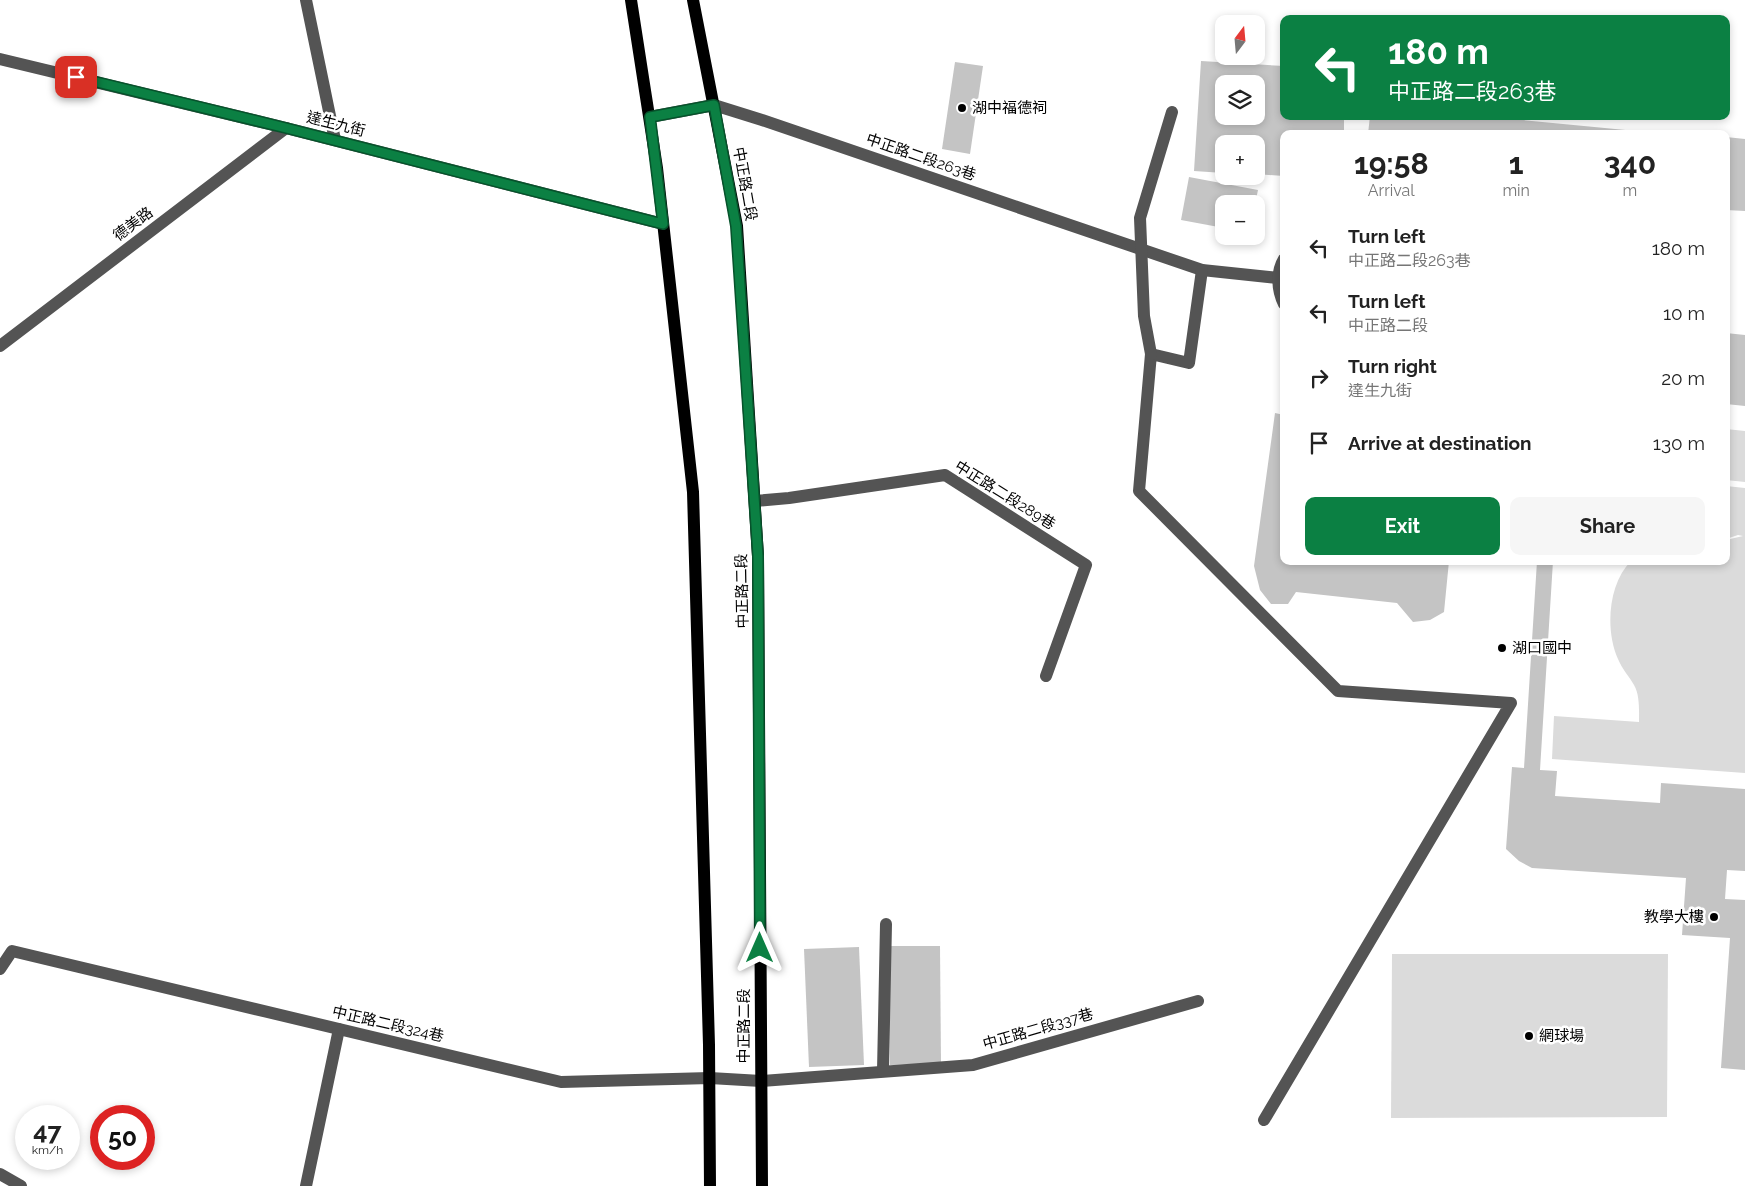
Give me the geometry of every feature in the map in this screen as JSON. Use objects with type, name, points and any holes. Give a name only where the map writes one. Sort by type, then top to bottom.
[{"type":"main road","points":[[631,0],[650,117],[693,492],[710,1078],[710,1186]]},
{"type":"main road","name":"中正路二段","points":[[693,0],[736,226],[755,501],[758,556],[762,1186]]},
{"type":"street","points":[[306,0],[335,140]]},
{"type":"street","name":"達生九街","points":[[0,59],[335,140],[663,224]]},
{"type":"street","name":"中正路二段263巷","points":[[650,117],[714,105],[1202,270],[1278,278]]},
{"type":"street","points":[[1172,112],[1140,218],[1144,316],[1152,354],[1139,491],[1338,691],[1511,703],[1264,1120]]},
{"type":"street","name":"德美路","points":[[0,346],[286,128]]},
{"type":"street","points":[[1152,354],[1189,362],[1202,270]]},
{"type":"street","points":[[1280,272],[1278,278],[1280,296]]},
{"type":"street","name":"中正路二段289巷","points":[[755,501],[789,498],[945,475],[1086,565],[1046,676]]},
{"type":"street","points":[[884,1071],[886,924]]},
{"type":"street","name":"中正路二段324巷","points":[[0,969],[12,951],[561,1082],[710,1078],[761,1081]]},
{"type":"street","name":"中正路二段337巷","points":[[761,1081],[973,1064],[1198,1001]]},
{"type":"street","points":[[306,1186],[339,1029]]},
{"type":"street","points":[[0,1174],[21,1186]]},
{"type":"shaded area","points":[[1730,429],[1745,431],[1745,482],[1730,480]]},
{"type":"shaded area","points":[[1730,486],[1745,488],[1745,773],[1552,759],[1554,716],[1639,722],[1639,703],[1636,689],[1620,663],[1611,635],[1610,621],[1613,594],[1617,582],[1628,565],[1730,565],[1730,539],[1743,536],[1738,535],[1730,538]]},
{"type":"shaded area","name":"網球場","points":[[1392,954],[1668,954],[1667,1117],[1391,1118]]},
{"type":"building","points":[[1201,61],[1215,62],[1215,65],[1280,66],[1280,120],[1344,120],[1344,130],[1280,130],[1280,176],[1265,175],[1265,135],[1215,135],[1215,172],[1194,171]]},
{"type":"building","name":"湖中福德祠","points":[[955,62],[983,66],[970,154],[942,149]]},
{"type":"building","points":[[1370,120],[1522,120],[1626,130],[1368,130]]},
{"type":"building","points":[[1730,137],[1745,139],[1745,211],[1730,210]]},
{"type":"building","points":[[1189,177],[1215,182],[1215,185],[1231,185],[1258,190],[1257,195],[1215,195],[1215,226],[1181,220]]},
{"type":"building","points":[[1730,333],[1745,335],[1745,406],[1730,404]]},
{"type":"building","points":[[1275,413],[1280,414],[1280,565],[1449,565],[1444,612],[1430,620],[1413,622],[1397,603],[1296,592],[1288,604],[1271,604],[1260,590],[1254,566]]},
{"type":"building","name":"教學大樓","points":[[1537,565],[1553,565],[1540,770],[1557,771],[1555,796],[1660,803],[1661,783],[1745,789],[1745,871],[1727,870],[1725,899],[1745,900],[1745,1070],[1721,1068],[1730,938],[1682,935],[1686,878],[1532,868],[1519,861],[1506,849],[1512,767],[1524,768]]},
{"type":"building","points":[[889,946],[940,946],[941,1064],[890,1065]]},
{"type":"building","points":[[859,947],[864,1065],[809,1067],[804,949]]},
{"type":"place","name":"湖中福德祠","points":[[962,108]]},
{"type":"place","name":"湖口國中","points":[[1502,648]]},
{"type":"place","name":"教學大樓","points":[[1714,917]]},
{"type":"place","name":"網球場","points":[[1529,1036]]},
{"type":"route","points":[[76,77],[286,128],[663,224],[650,117],[714,105],[736,226],[758,556],[760,948]]}]
